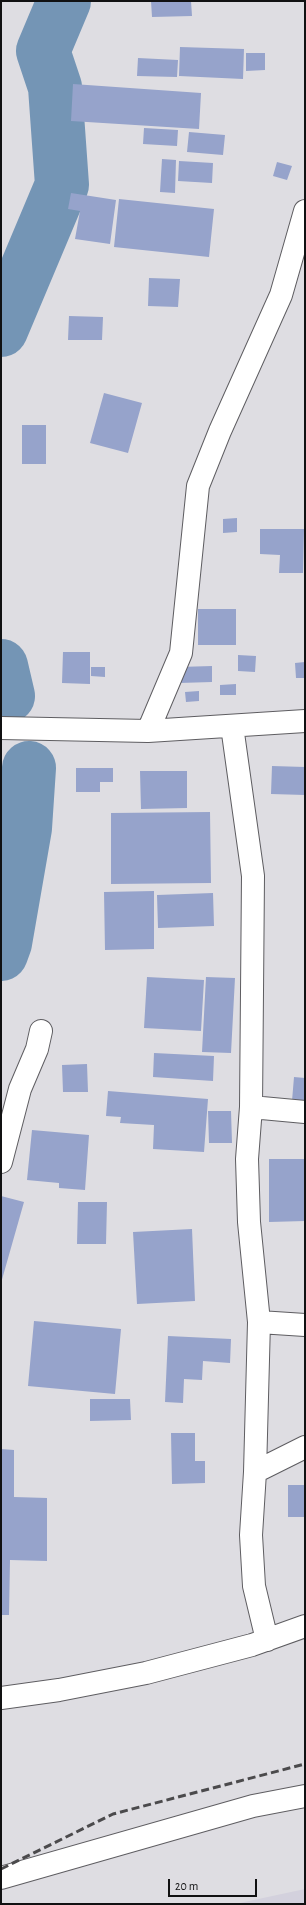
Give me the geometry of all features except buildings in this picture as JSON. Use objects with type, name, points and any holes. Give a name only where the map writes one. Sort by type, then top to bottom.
[{"type":"street","points":[[148,731],[181,653],[198,486],[281,295],[305,211]]},
{"type":"street","points":[[1,728],[148,731],[305,721]]},
{"type":"street","points":[[232,726],[253,876],[251,1108],[247,1159],[248,1214],[259,1322],[255,1472],[251,1535],[254,1586],[267,1640]]},
{"type":"street","points":[[1,1162],[20,1089],[37,1049],[41,1031]]},
{"type":"street","points":[[251,1108],[305,1112]]},
{"type":"street","points":[[259,1322],[305,1325]]},
{"type":"street","points":[[255,1472],[305,1447]]},
{"type":"street","points":[[1,1698],[59,1690],[146,1673],[267,1640],[305,1626]]},
{"type":"street","points":[[1,1878],[253,1806],[305,1796]]},
{"type":"shaded area","points":[[305,1889],[305,1904],[235,1904]]},
{"type":"waterway","points":[[1,330],[62,185],[55,87],[43,51],[64,1]]},
{"type":"waterway","points":[[1,666],[8,696]]},
{"type":"waterway","points":[[1,954],[5,943],[25,828],[29,768]]},
{"type":"railway","points":[[1,1869],[113,1814],[305,1764]]}]
